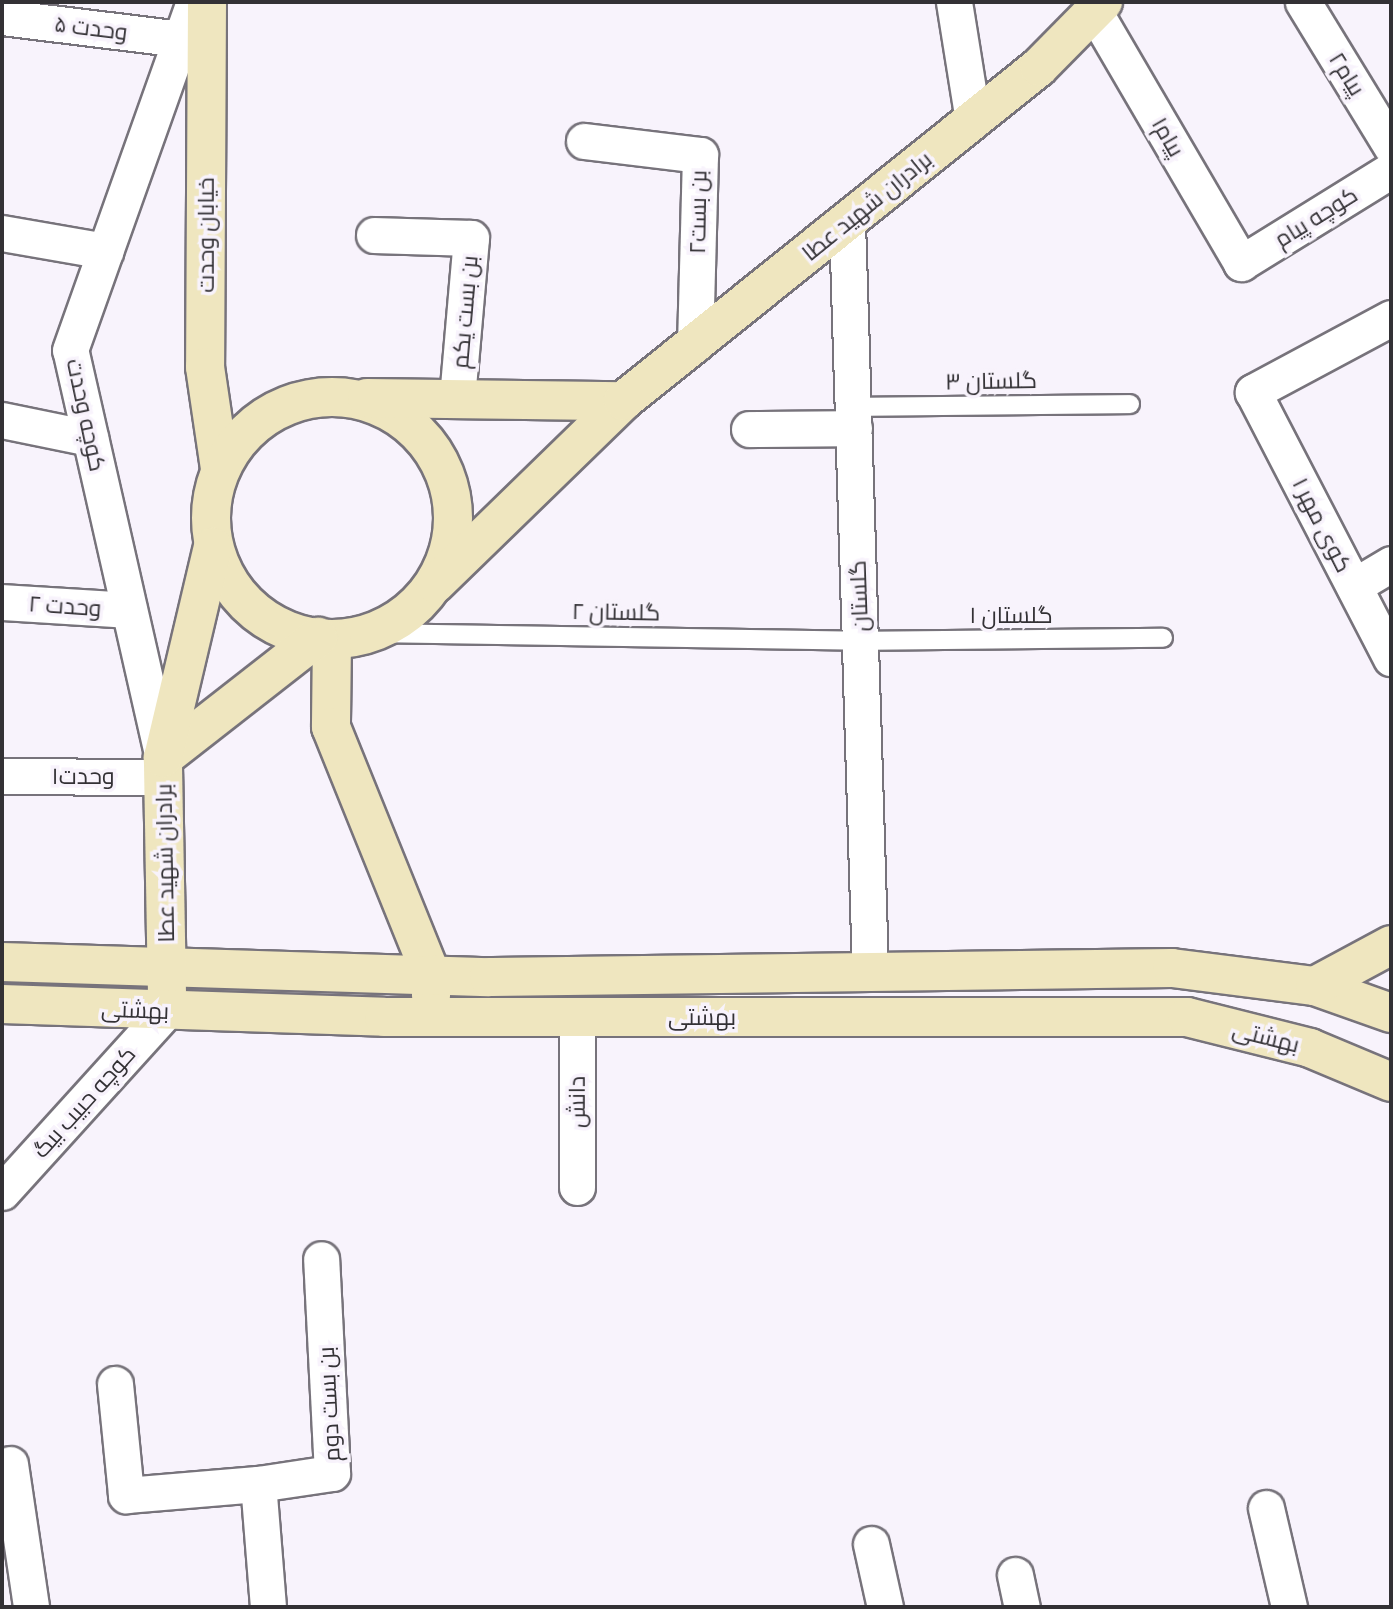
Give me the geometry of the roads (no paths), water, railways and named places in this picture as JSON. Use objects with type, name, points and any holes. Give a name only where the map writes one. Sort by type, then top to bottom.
[{"type":"main road","name":"خیابان وحدت","points":[[207,2],[205,367],[220,468]]},
{"type":"main road","name":"برادران شهید عطا","points":[[435,584],[624,401],[1039,67],[1098,7]]},
{"type":"main road","points":[[352,398],[390,410],[421,435],[443,468],[453,507],[451,547],[435,584],[407,614],[372,633],[325,638],[292,633],[256,614],[229,584],[213,547],[210,507],[220,468],[242,435],[274,410],[312,398],[352,398],[457,399],[624,401]]},
{"type":"main road","name":"برادران شهید عطا","points":[[166,1011],[163,767],[213,547]]},
{"type":"main road","points":[[163,767],[325,638]]},
{"type":"main road","points":[[325,638],[331,727],[431,974],[431,1017]]},
{"type":"main road","points":[[1315,986],[1391,945]]},
{"type":"main road","name":"بهشتی","points":[[2,962],[167,969],[431,974],[1172,968],[1315,986],[1391,1013]]},
{"type":"main road","name":"بهشتی","points":[[2,1004],[431,1017],[1188,1017],[1310,1048],[1391,1082]]},
{"type":"street","name":"کوچه وحدت","points":[[163,767],[70,349],[194,2]]},
{"type":"street","points":[[954,2],[973,120]]},
{"type":"street","name":"پیام۲","points":[[1303,2],[1391,146]]},
{"type":"street","name":"پیام۱","points":[[1098,7],[1241,263]]},
{"type":"street","name":"وحدت ۵","points":[[2,17],[180,39]]},
{"type":"street","name":"بن بست۲","points":[[584,141],[700,155],[695,344]]},
{"type":"street","name":"کوچه پیام","points":[[1241,263],[1391,170]]},
{"type":"street","name":"گلستان","points":[[847,222],[870,970]]},
{"type":"street","points":[[2,233],[106,251]]},
{"type":"street","name":"بن بست یکم","points":[[374,235],[471,238],[457,399]]},
{"type":"street","name":"کوی مهر ۱","points":[[1391,318],[1253,392],[1391,658]]},
{"type":"street","points":[[749,429],[853,418]]},
{"type":"street","points":[[2,420],[90,438]]},
{"type":"street","points":[[1354,586],[1391,564]]},
{"type":"street","name":"وحدت ۲","points":[[2,601],[129,610]]},
{"type":"street","name":"وحدت۱","points":[[2,776],[163,767]]},
{"type":"street","name":"کوچه حبیب بیگ","points":[[2,1192],[166,1011]]},
{"type":"street","name":"دانش","points":[[578,1017],[578,1187]]},
{"type":"street","name":"بن بست دوم","points":[[115,1384],[126,1495],[258,1484],[332,1474],[321,1259]]},
{"type":"street","points":[[10,1464],[31,1607]]},
{"type":"street","points":[[258,1484],[268,1607]]},
{"type":"street","points":[[1266,1508],[1289,1607]]},
{"type":"street","points":[[871,1544],[885,1607]]},
{"type":"lane","name":"گلستان ۳","points":[[853,418],[1130,404]]},
{"type":"lane","name":"گلستان ۲","points":[[372,633],[860,641]]},
{"type":"lane","name":"گلستان ۱","points":[[860,641],[1163,638]]}]
